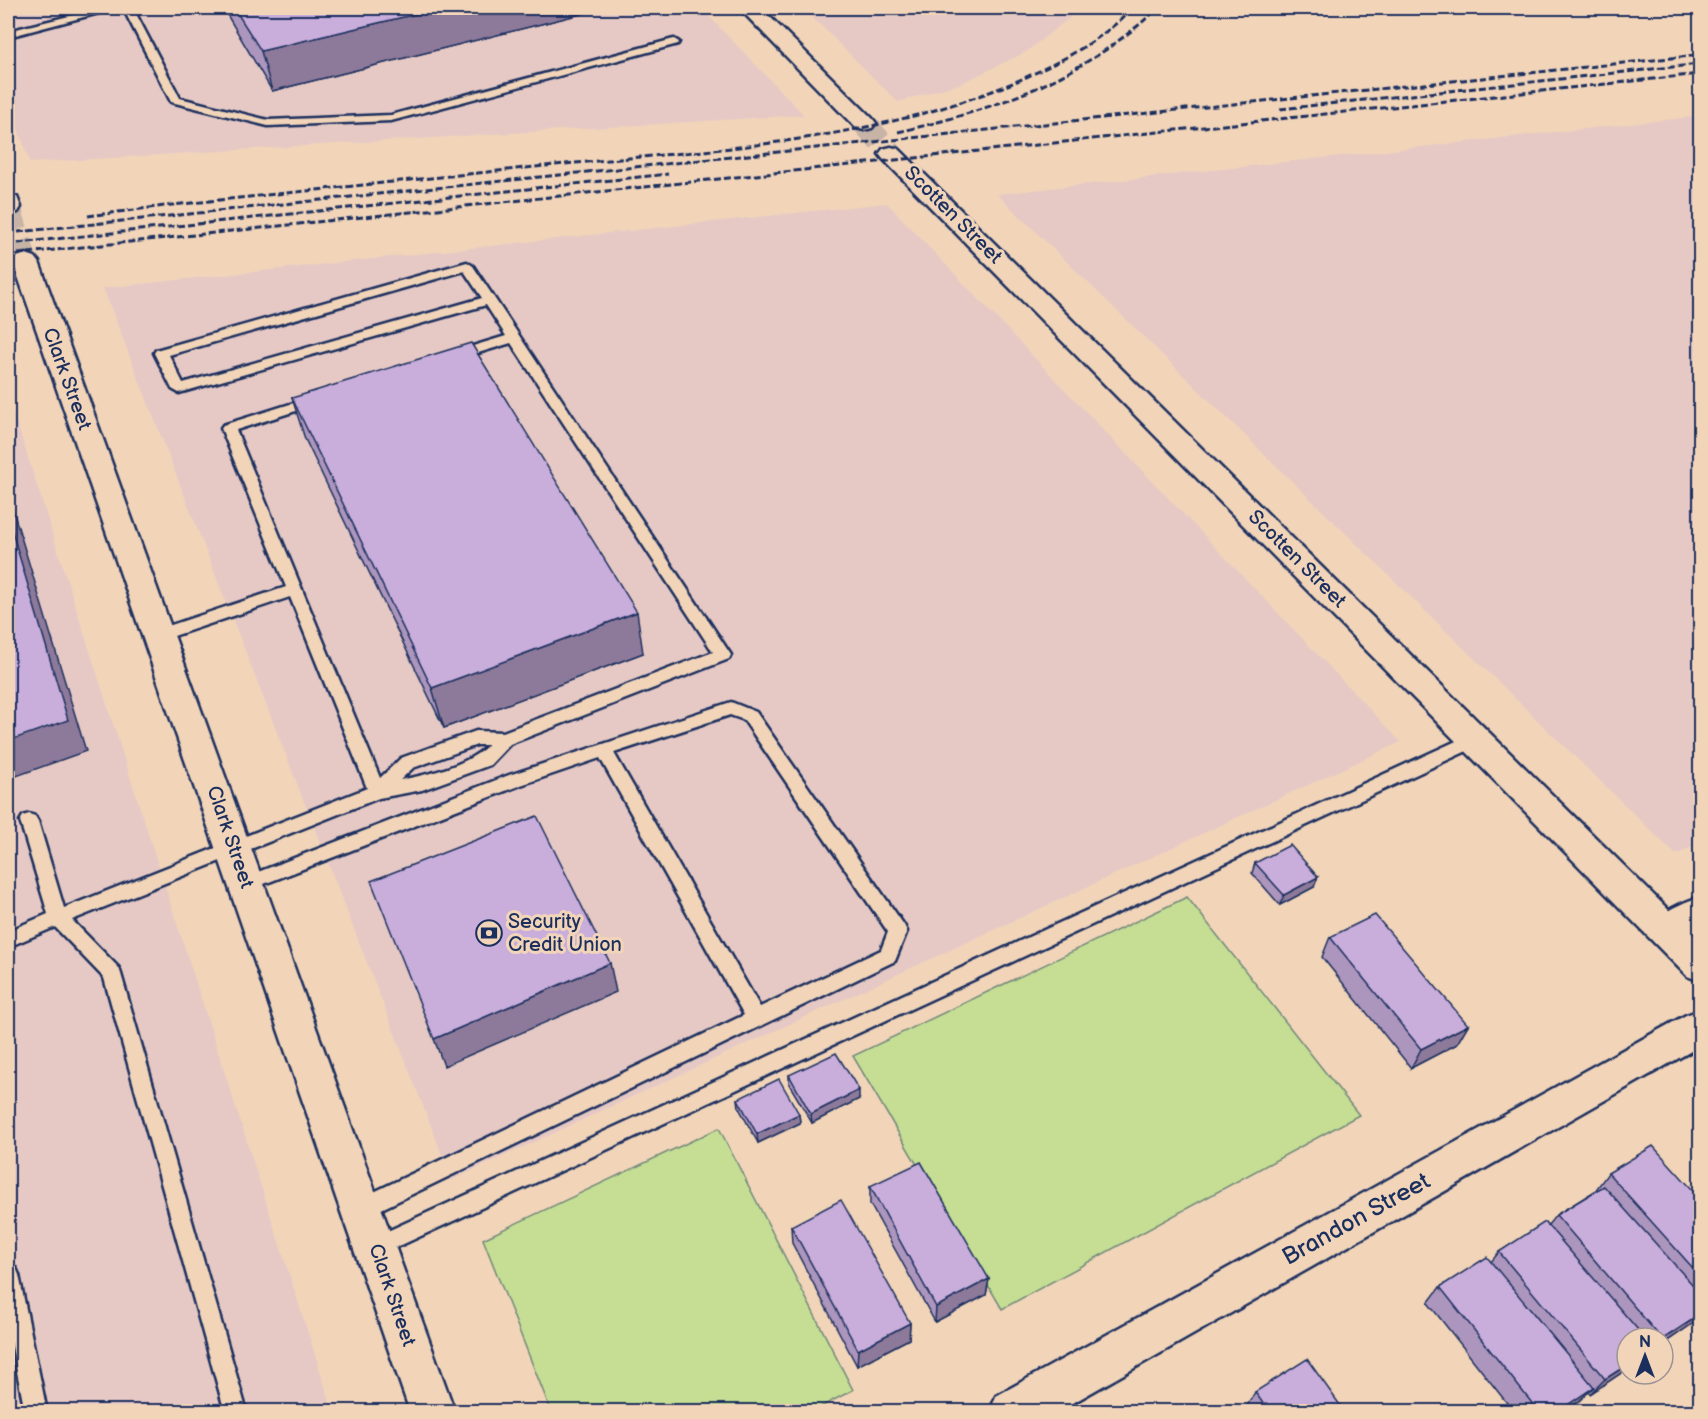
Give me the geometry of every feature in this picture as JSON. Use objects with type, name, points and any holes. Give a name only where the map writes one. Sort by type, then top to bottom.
[{"type":"street","points":[[749,8],[864,123]]},
{"type":"street","name":"Scotten Street","points":[[891,154],[1701,965]]},
{"type":"street","name":"Clark Street","points":[[26,262],[433,1412]]},
{"type":"street","points":[[1667,931],[1701,912]]},
{"type":"street","name":"Brandon Street","points":[[1012,1412],[1701,1027]]},
{"type":"lane","points":[[8,34],[113,8]]},
{"type":"lane","points":[[128,8],[175,100],[268,123],[391,118],[674,42]]},
{"type":"lane","points":[[377,791],[407,763],[476,738],[504,739],[723,656],[467,266],[161,353],[179,389],[489,300]]},
{"type":"lane","points":[[442,360],[514,338]]},
{"type":"lane","points":[[329,396],[228,428],[377,791]]},
{"type":"lane","points":[[159,635],[295,590]]},
{"type":"lane","points":[[246,884],[515,780],[605,752],[731,708],[750,716],[898,931],[888,955],[362,1208]]},
{"type":"lane","points":[[8,939],[235,850],[377,791],[422,783],[484,760],[504,739]]},
{"type":"lane","points":[[375,1247],[1476,739]]},
{"type":"lane","points":[[605,752],[756,1018]]},
{"type":"lane","points":[[29,821],[58,918],[112,974],[237,1412]]},
{"type":"lane","points":[[8,1275],[36,1412]]},
{"type":"shaded area","points":[[8,8],[701,8],[804,115],[30,163],[8,101]]},
{"type":"shaded area","points":[[803,8],[1082,8],[1026,52],[962,83],[898,102]]},
{"type":"shaded area","points":[[1700,116],[1700,843],[1676,855],[997,194]]},
{"type":"shaded area","points":[[887,203],[1401,742],[452,1180],[103,288]]},
{"type":"shaded area","points":[[8,395],[333,1411],[8,1411]]},
{"type":"green space","points":[[1187,897],[1359,1115],[1002,1309],[853,1056]]},
{"type":"green space","points":[[719,1128],[853,1390],[813,1411],[551,1411],[483,1239]]},
{"type":"building","points":[[234,8],[441,8],[261,51]]},
{"type":"building","points":[[471,343],[637,612],[432,688],[292,398]]},
{"type":"building","points":[[8,518],[68,720],[8,741]]},
{"type":"building","points":[[537,816],[610,963],[434,1039],[371,881]]},
{"type":"building","points":[[1290,845],[1318,877],[1284,895],[1255,863]]},
{"type":"building","points":[[1375,915],[1468,1025],[1421,1049],[1330,937]]},
{"type":"building","points":[[836,1053],[859,1090],[811,1114],[789,1075]]},
{"type":"building","points":[[779,1079],[799,1114],[757,1134],[738,1099]]},
{"type":"building","points":[[1653,1146],[1701,1199],[1701,1277],[1608,1173]]},
{"type":"building","points":[[921,1162],[989,1279],[936,1307],[870,1186]]},
{"type":"building","points":[[1604,1186],[1701,1294],[1701,1314],[1675,1331],[1675,1326],[1651,1326],[1556,1215]]},
{"type":"building","points":[[841,1200],[910,1323],[858,1350],[791,1226]]},
{"type":"building","points":[[1545,1222],[1635,1326],[1615,1326],[1615,1373],[1605,1379],[1499,1252]]},
{"type":"building","points":[[1487,1257],[1594,1387],[1557,1412],[1539,1412],[1440,1287]]},
{"type":"building","points":[[1307,1359],[1345,1412],[1269,1412],[1255,1392]]},
{"type":"building","points":[[1235,1404],[1240,1412],[1223,1412]]},
{"type":"tunnel","points":[[864,123],[891,154]]},
{"type":"tunnel","points":[[9,207],[26,262]]},
{"type":"railway","points":[[88,216],[172,205],[724,149],[843,132],[959,103],[1015,82],[1078,51],[1133,8]]},
{"type":"railway","points":[[898,132],[970,113],[1037,88],[1100,54],[1158,8]]},
{"type":"railway","points":[[8,233],[1700,55]]},
{"type":"railway","points":[[1280,109],[1700,64]]},
{"type":"railway","points":[[8,255],[1700,74]]},
{"type":"railway","points":[[8,244],[668,174]]},
{"type":"place","name":"Security Credit Union","points":[[489,933]]}]
